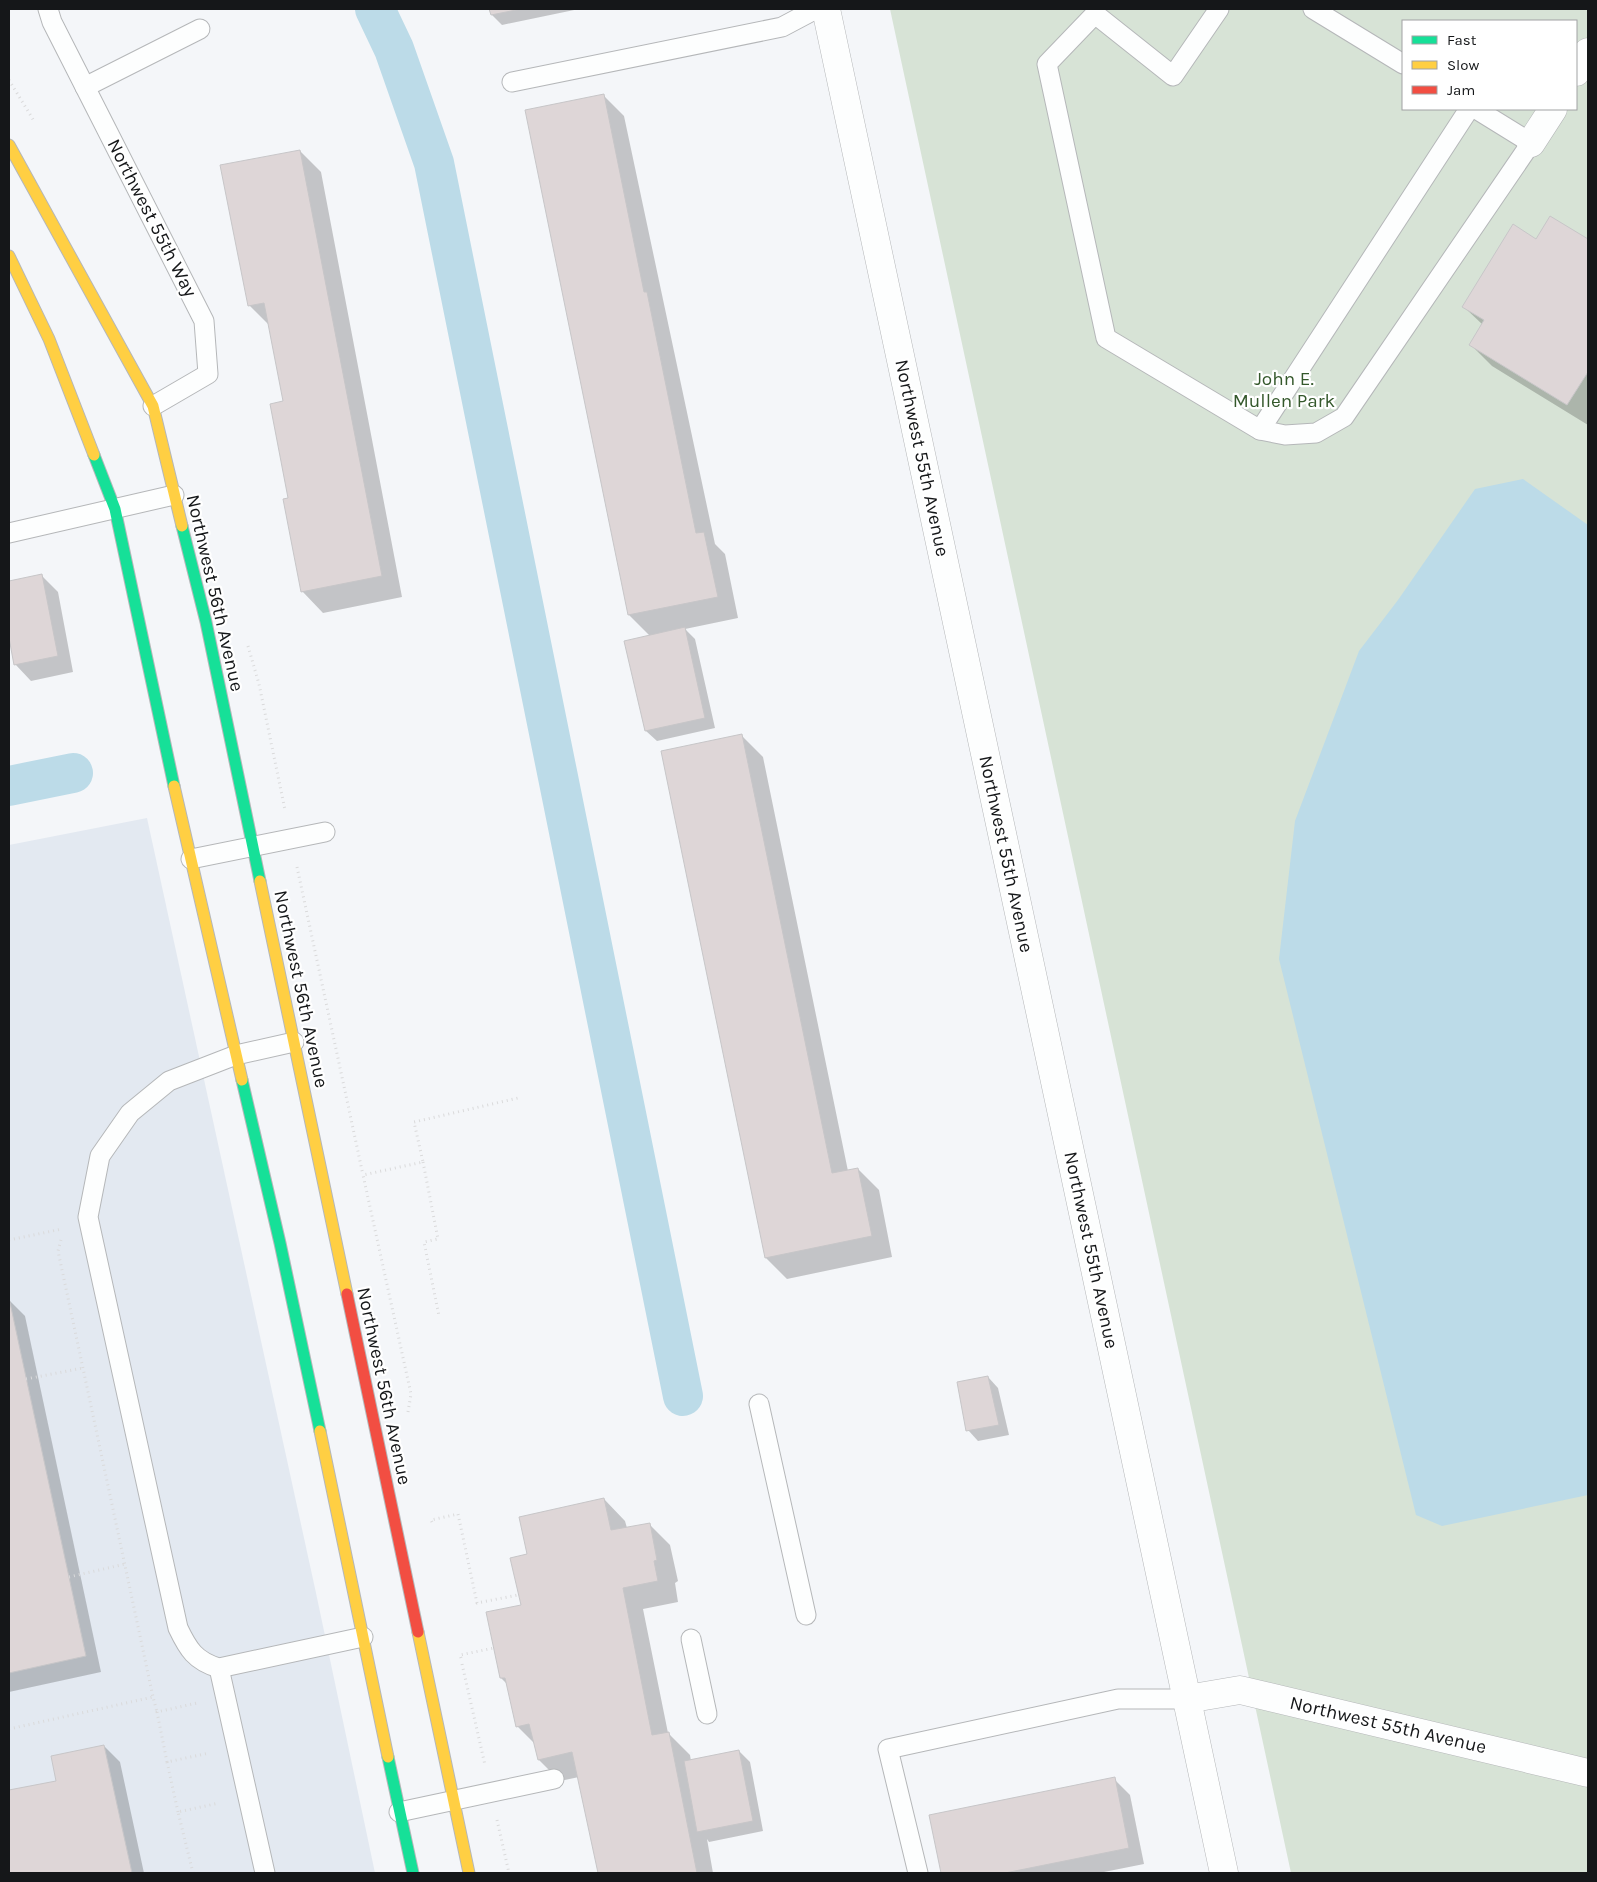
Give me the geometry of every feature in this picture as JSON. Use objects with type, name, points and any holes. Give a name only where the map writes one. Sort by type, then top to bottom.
[{"type":"street","name":"Northwest 55th Avenue","points":[[826,9],[1224,1873]]},
{"type":"street","points":[[1577,70],[1588,52]]},
{"type":"street","points":[[1532,143],[1552,110]]},
{"type":"street","name":"Northwest 56th Avenue","points":[[12,158],[153,406],[206,622],[469,1873]]},
{"type":"street","points":[[9,256],[49,339],[115,509],[191,859],[280,1244],[413,1873]]},
{"type":"street","name":"Northwest 55th Avenue","points":[[1187,1699],[1240,1690],[1588,1773]]},
{"type":"lane","name":"Northwest 55th Way","points":[[48,9],[52,22],[204,321],[208,374],[153,406]]},
{"type":"lane","points":[[512,82],[782,27],[816,9]]},
{"type":"lane","points":[[1219,9],[1173,76],[1095,14],[1047,64],[1106,338],[1260,430],[1285,435],[1316,433],[1344,417],[1532,143],[1478,110]]},
{"type":"lane","points":[[1314,9],[1402,63]]},
{"type":"lane","points":[[85,87],[200,29]]},
{"type":"lane","points":[[1260,430],[1468,110]]},
{"type":"lane","points":[[9,533],[174,495]]},
{"type":"lane","points":[[191,859],[324,832]]},
{"type":"lane","points":[[294,1042],[236,1055],[169,1081],[130,1113],[100,1156],[88,1217],[178,1628],[189,1649],[206,1664],[219,1668],[363,1637]]},
{"type":"lane","points":[[759,1404],[806,1615]]},
{"type":"lane","points":[[691,1640],[707,1714]]},
{"type":"lane","points":[[219,1668],[266,1873]]},
{"type":"lane","points":[[918,1873],[888,1749],[1118,1698],[1187,1699]]},
{"type":"lane","points":[[400,1812],[554,1779]]},
{"type":"path","points":[[440,1316],[424,1242],[438,1239],[414,1122],[518,1098]]},
{"type":"path","points":[[407,1420],[411,1394],[363,1175],[423,1162]]},
{"type":"path","points":[[66,1223],[58,1251],[167,1762],[193,1873]]},
{"type":"path","points":[[9,1240],[65,1228]]},
{"type":"path","points":[[26,1379],[83,1368]]},
{"type":"path","points":[[429,1511],[433,1529]]},
{"type":"path","points":[[431,1520],[458,1514],[477,1604],[518,1595]]},
{"type":"path","points":[[69,1577],[125,1564]]},
{"type":"path","points":[[458,1645],[509,1873]]},
{"type":"path","points":[[460,1655],[494,1648]]},
{"type":"path","points":[[9,1729],[153,1697]]},
{"type":"path","points":[[157,1712],[225,1697]]},
{"type":"path","points":[[167,1762],[236,1747]]},
{"type":"path","points":[[178,1812],[248,1797]]},
{"type":"shaded area","points":[[147,818],[375,1873],[9,1873],[9,845]]},
{"type":"green space","name":"John E. Mullen Park","points":[[890,9],[1588,9],[1588,1873],[1291,1873]]},
{"type":"water","points":[[1523,479],[1588,525],[1588,1495],[1442,1526],[1416,1515],[1279,959],[1295,821],[1359,651],[1398,600],[1475,489]]},
{"type":"building","points":[[489,9],[521,9],[491,15]]},
{"type":"building","points":[[604,94],[696,533],[704,532],[718,597],[628,615],[525,110]]},
{"type":"building","points":[[300,150],[382,576],[301,592],[283,499],[288,498],[270,404],[283,401],[264,303],[248,306],[220,165]]},
{"type":"building","points":[[1550,216],[1588,239],[1588,372],[1567,405],[1469,345],[1484,320],[1462,307],[1513,224],[1536,239]]},
{"type":"building","points":[[42,574],[58,656],[14,665],[9,638],[9,581]]},
{"type":"building","points":[[685,627],[705,718],[645,731],[624,641]]},
{"type":"building","points":[[742,734],[832,1173],[858,1168],[872,1236],[765,1258],[661,751]]},
{"type":"building","points":[[9,1298],[86,1656],[9,1673]]},
{"type":"building","points":[[988,1376],[999,1425],[966,1431],[957,1382]]},
{"type":"building","points":[[604,1498],[611,1530],[650,1523],[657,1560],[654,1561],[658,1581],[623,1588],[652,1735],[669,1732],[697,1873],[598,1873],[572,1752],[538,1760],[529,1724],[516,1727],[505,1678],[500,1678],[486,1612],[521,1605],[510,1558],[527,1554],[519,1517]]},
{"type":"building","points":[[104,1745],[132,1873],[9,1873],[9,1790],[56,1781],[51,1756]]},
{"type":"building","points":[[739,1750],[753,1821],[697,1832],[684,1761]]},
{"type":"building","points":[[1115,1777],[1129,1848],[1005,1873],[941,1873],[929,1815]]},
{"type":"waterway","points":[[375,9],[394,49],[434,163],[683,1396]]},
{"type":"waterway","points":[[9,786],[73,773]]},
{"type":"traffic: fast","points":[[94,455],[115,509],[174,786]]},
{"type":"traffic: fast","points":[[182,526],[206,622],[260,881]]},
{"type":"traffic: fast","points":[[242,1080],[280,1243],[320,1431]]},
{"type":"traffic: fast","points":[[388,1757],[413,1873]]},
{"type":"traffic: slow","points":[[9,145],[153,406],[182,526]]},
{"type":"traffic: slow","points":[[9,256],[49,339],[94,455]]},
{"type":"traffic: slow","points":[[174,786],[242,1080]]},
{"type":"traffic: slow","points":[[260,881],[347,1294]]},
{"type":"traffic: slow","points":[[320,1431],[388,1757]]},
{"type":"traffic: slow","points":[[418,1632],[469,1873]]},
{"type":"traffic: jam","points":[[347,1294],[418,1632]]}]
